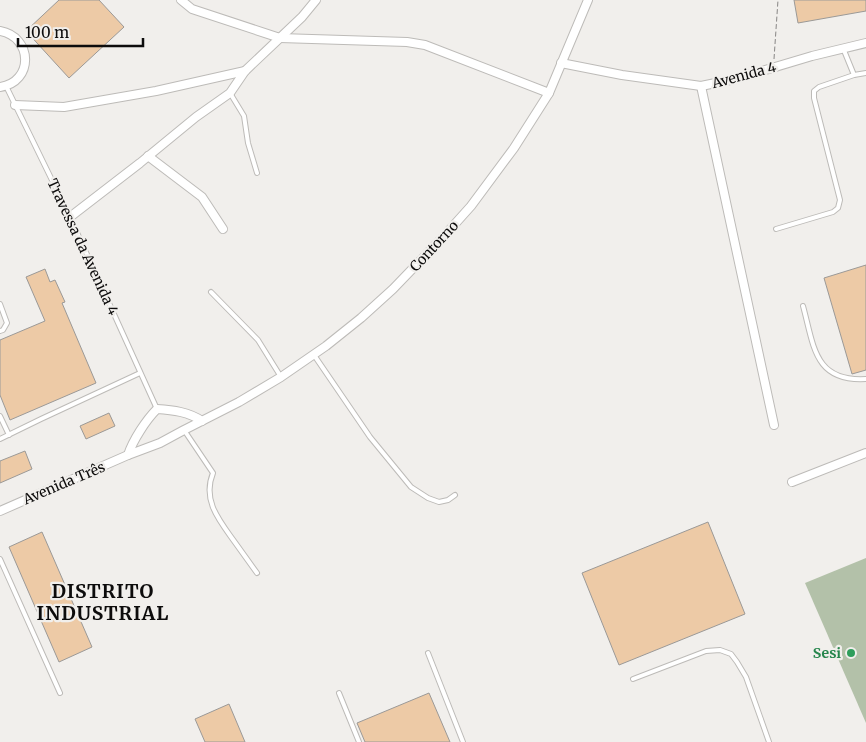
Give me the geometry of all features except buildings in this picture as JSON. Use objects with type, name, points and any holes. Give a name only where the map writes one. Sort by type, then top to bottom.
[{"type":"street","points":[[181,0],[192,9],[280,38],[407,42],[425,45],[549,93]]},
{"type":"street","points":[[70,217],[196,117],[230,93],[245,71],[302,17],[316,0]]},
{"type":"street","name":"Contorno","points":[[184,430],[281,378],[314,355],[361,318],[413,269],[445,235],[471,206],[509,155],[549,93],[588,0]]},
{"type":"street","points":[[0,31],[11,34],[18,40],[26,57],[20,75],[14,82],[3,86]]},
{"type":"street","name":"Avenida 4","points":[[561,63],[622,75],[701,86],[735,79],[812,56],[866,43]]},
{"type":"street","points":[[16,105],[64,108],[156,91],[245,71]]},
{"type":"street","points":[[701,86],[774,425]]},
{"type":"street","points":[[148,156],[202,197],[223,229]]},
{"type":"street","points":[[128,456],[131,446],[157,409],[185,413],[202,421]]},
{"type":"street","name":"Avenida Três","points":[[0,511],[160,443],[184,430]]},
{"type":"street","points":[[792,482],[866,453]]},
{"type":"lane","points":[[843,48],[854,75]]},
{"type":"lane","points":[[776,229],[833,212],[838,208],[840,200],[814,98],[814,91],[819,87],[854,75],[866,74]]},
{"type":"lane","name":"Travessa da Avenida 4","points":[[3,86],[16,105],[70,217],[157,409]]},
{"type":"lane","points":[[230,93],[244,116],[248,144],[256,173]]},
{"type":"lane","points":[[210,292],[258,340],[281,378]]},
{"type":"lane","points":[[0,304],[7,322],[3,330],[0,331]]},
{"type":"lane","points":[[803,306],[816,352],[827,369],[844,378],[866,379]]},
{"type":"lane","points":[[314,355],[370,436],[411,486],[428,498],[439,502],[448,500],[455,495]]},
{"type":"lane","points":[[0,439],[140,373]]},
{"type":"lane","points":[[0,416],[9,435]]},
{"type":"lane","points":[[184,430],[213,473],[210,481],[210,501],[217,518],[257,573]]},
{"type":"lane","points":[[0,559],[60,693]]},
{"type":"lane","points":[[633,679],[706,651],[720,650],[731,654],[746,677],[769,742]]},
{"type":"lane","points":[[428,653],[463,742]]},
{"type":"lane","points":[[339,693],[359,742]]},
{"type":"path","points":[[774,68],[778,0]]},
{"type":"green space","name":"Sesi","points":[[866,558],[866,723],[805,583]]},
{"type":"place","name":"Sesi","points":[[851,653]]},
{"type":"district","name":"DISTRITO INDUSTRIAL","points":[[103,602]]}]
